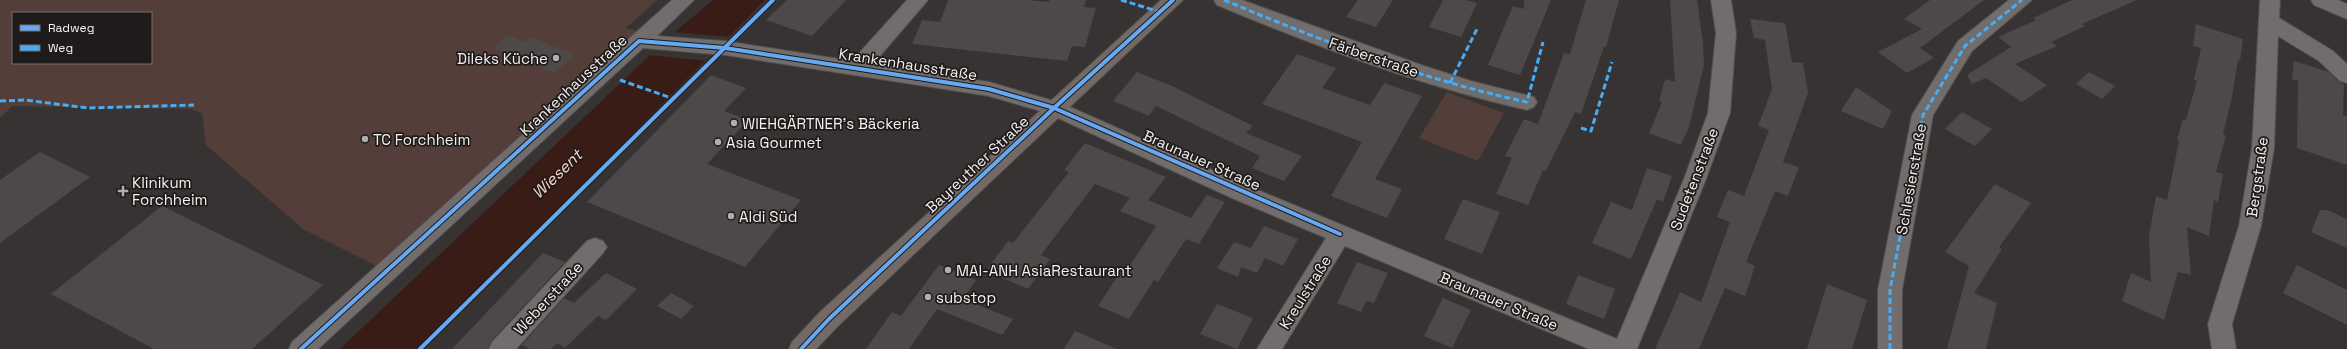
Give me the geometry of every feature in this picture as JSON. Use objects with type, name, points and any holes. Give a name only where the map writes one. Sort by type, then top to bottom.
[{"type":"main road","name":"Bayreuther Straße","points":[[801,349],[829,319],[1054,108],[1173,0]]},
{"type":"street","name":"Krankenhausstraße","points":[[301,349],[647,41],[684,0]]},
{"type":"street","points":[[857,68],[918,0]]},
{"type":"street","name":"Färberstraße","points":[[1224,0],[1286,26],[1442,80],[1489,94],[1527,102]]},
{"type":"street","name":"Sudetenstraße","points":[[1625,349],[1695,179],[1719,112],[1726,33],[1721,0]]},
{"type":"street","name":"Schlesierstraße","points":[[1890,349],[1890,290],[1923,115],[1965,46],[2022,0]]},
{"type":"street","name":"Bergstraße","points":[[2224,349],[2220,324],[2250,226],[2263,148],[2270,0]]},
{"type":"street","points":[[2321,0],[2346,10]]},
{"type":"street","points":[[2270,22],[2326,56],[2347,76]]},
{"type":"street","name":"Krankenhausstraße","points":[[647,41],[721,48],[989,89],[1054,108]]},
{"type":"street","name":"Braunauer Straße","points":[[1054,108],[1340,234],[1615,349]]},
{"type":"street","name":"Kreulstraße","points":[[1269,349],[1340,234]]},
{"type":"street","name":"Weberstraße","points":[[501,349],[595,247]]},
{"type":"shaded area","name":"TC Forchheim","points":[[0,0],[657,0],[626,28],[642,32],[381,268],[303,229],[206,145],[202,113],[190,109],[12,106],[0,118]]},
{"type":"shaded area","points":[[1447,92],[1504,113],[1478,161],[1419,138]]},
{"type":"water","name":"Wiesent","points":[[713,0],[765,0],[532,236],[416,349],[340,349],[670,36]]},
{"type":"pier","points":[[672,32],[731,37],[708,61],[647,55]]},
{"type":"building","points":[[787,0],[846,0],[812,36],[766,20]]},
{"type":"building","points":[[948,0],[1027,0],[1049,2],[1049,0],[1086,0],[1084,7],[1096,8],[1085,47],[1072,46],[1067,61],[912,44],[922,20],[940,22]]},
{"type":"building","points":[[1358,0],[1393,0],[1376,27],[1346,17]]},
{"type":"building","points":[[1443,0],[1466,0],[1477,3],[1461,37],[1429,27]]},
{"type":"building","points":[[1524,0],[1551,0],[1520,75],[1488,65],[1513,6],[1524,9]]},
{"type":"building","points":[[1586,0],[1619,0],[1606,47],[1604,47],[1581,114],[1575,112],[1546,171],[1543,170],[1528,205],[1496,194],[1512,158],[1505,156],[1524,119],[1538,124],[1564,53],[1570,54]]},
{"type":"building","points":[[1670,0],[1697,0],[1703,43],[1704,65],[1689,127],[1681,145],[1649,133],[1662,102],[1659,101],[1665,79],[1675,82]]},
{"type":"building","points":[[1930,0],[1984,0],[1920,48],[1934,58],[1907,73],[1878,52],[1922,29],[1904,19]]},
{"type":"building","points":[[2072,0],[2137,0],[2082,24],[2085,26],[2051,42],[2057,46],[2015,64],[2047,85],[2022,102],[1986,78],[1972,84],[1967,75],[2011,47],[1998,37],[2036,20],[2033,18]]},
{"type":"building","points":[[1750,19],[1785,23],[1792,62],[1803,63],[1808,93],[1783,162],[1799,167],[1788,196],[1775,191],[1746,262],[1755,266],[1745,296],[1725,288],[1699,349],[1655,349],[1680,292],[1701,302],[1730,222],[1717,217],[1728,190],[1744,196],[1769,130],[1758,126],[1772,89],[1765,40],[1754,38]]},
{"type":"building","points":[[2196,24],[2243,39],[2240,61],[2238,60],[2232,97],[2223,134],[2226,136],[2216,172],[2223,174],[2218,202],[2214,200],[2209,236],[2187,227],[2191,275],[2178,272],[2164,320],[2122,301],[2131,273],[2151,282],[2149,236],[2156,196],[2167,200],[2179,141],[2177,140],[2183,119],[2186,120],[2197,81],[2194,80],[2201,48],[2193,46]]},
{"type":"building","points":[[508,35],[525,42],[531,37],[575,55],[555,73],[492,48]]},
{"type":"building","points":[[1297,54],[1336,68],[1322,88],[1370,105],[1384,83],[1422,96],[1375,179],[1402,189],[1387,218],[1331,196],[1362,142],[1262,104]]},
{"type":"building","points":[[2294,61],[2329,72],[2339,82],[2344,84],[2343,115],[2347,116],[2347,165],[2297,148],[2298,81],[2292,79]]},
{"type":"building","points":[[1137,72],[1172,86],[1253,126],[1246,133],[1302,156],[1284,181],[1252,168],[1260,156],[1156,106],[1149,116],[1113,101]]},
{"type":"building","points":[[2089,72],[2115,86],[2102,99],[2076,84]]},
{"type":"building","points":[[711,75],[746,88],[724,111],[748,120],[707,164],[801,200],[745,267],[587,202]]},
{"type":"building","points":[[1856,87],[1892,111],[1883,129],[1841,111]]},
{"type":"building","points":[[1962,112],[1992,129],[1975,146],[1945,129]]},
{"type":"building","points":[[1085,143],[1166,177],[1148,200],[1191,218],[1207,195],[1225,202],[1199,244],[1186,239],[1158,282],[1154,280],[1129,319],[1098,306],[1123,268],[1127,270],[1156,226],[1120,211],[1130,198],[1095,184],[1041,255],[1050,259],[1028,289],[986,271],[1008,241],[1013,243],[1069,172],[1064,170]]},
{"type":"building","points":[[40,152],[90,177],[0,243],[0,180]]},
{"type":"building","points":[[1647,168],[1672,176],[1663,202],[1657,199],[1631,259],[1592,243],[1611,202],[1632,210]]},
{"type":"building","points":[[1995,184],[2031,203],[1999,247],[2002,249],[1974,293],[1997,303],[1986,349],[1947,349],[1969,266],[1945,252]]},
{"type":"building","points":[[1463,199],[1500,212],[1482,254],[1444,239]]},
{"type":"building","points":[[162,206],[323,285],[252,349],[154,349],[51,294]]},
{"type":"building","points":[[2320,210],[2327,210],[2347,219],[2347,248],[2311,232]]},
{"type":"building","points":[[1264,226],[1298,239],[1283,266],[1265,258],[1257,273],[1241,267],[1238,277],[1217,268],[1234,242],[1251,248]]},
{"type":"building","points":[[543,253],[565,262],[491,341],[488,349],[452,349]]},
{"type":"building","points":[[1357,262],[1388,273],[1374,303],[1366,301],[1361,312],[1337,303]]},
{"type":"building","points":[[939,265],[976,280],[963,299],[1013,319],[1002,335],[937,309],[909,349],[866,349],[892,312],[901,316]]},
{"type":"building","points":[[2297,265],[2347,290],[2347,325],[2283,293]]},
{"type":"building","points":[[606,273],[637,289],[606,320],[598,316],[565,348],[557,343],[551,349],[530,349],[522,345],[564,298],[574,303]]},
{"type":"building","points":[[1578,275],[1615,289],[1604,319],[1566,304]]},
{"type":"building","points":[[1827,284],[1867,300],[1852,349],[1807,349]]},
{"type":"building","points":[[671,293],[694,306],[681,319],[657,306]]},
{"type":"building","points":[[1443,298],[1471,310],[1452,348],[1424,336]]},
{"type":"building","points":[[1217,304],[1253,318],[1237,349],[1200,334]]},
{"type":"building","points":[[1075,331],[1117,349],[1064,349]]},
{"type":"marked path","points":[[1121,0],[1160,12]]},
{"type":"marked path","points":[[1224,0],[1302,31],[1417,71],[1453,83],[1527,102],[1543,42]]},
{"type":"marked path","points":[[1890,349],[1890,290],[1923,115],[1965,46],[2022,0]]},
{"type":"marked path","points":[[1450,83],[1477,29]]},
{"type":"marked path","points":[[1581,128],[1591,131],[1612,62]]},
{"type":"marked path","points":[[620,80],[674,99]]},
{"type":"marked path","points":[[0,101],[25,100],[88,108],[194,105]]},
{"type":"cycle path","points":[[420,349],[773,0]]},
{"type":"cycle path","points":[[801,349],[829,319],[1054,108],[1173,0]]},
{"type":"cycle path","points":[[301,349],[639,41],[725,48],[989,89],[1054,108],[1340,234]]},
{"type":"place","name":"Dileks Küche","points":[[556,58]]},
{"type":"place","name":"WIEHGÄRTNER's Bäckeria","points":[[734,123]]},
{"type":"place","name":"TC Forchheim","points":[[365,139]]},
{"type":"place","name":"Asia Gourmet","points":[[718,142]]},
{"type":"place","name":"Klinikum Forchheim","points":[[123,191]]},
{"type":"place","name":"Aldi Süd","points":[[731,216]]},
{"type":"place","name":"MAI-ANH AsiaRestaurant","points":[[948,270]]},
{"type":"place","name":"substop","points":[[928,297]]}]
